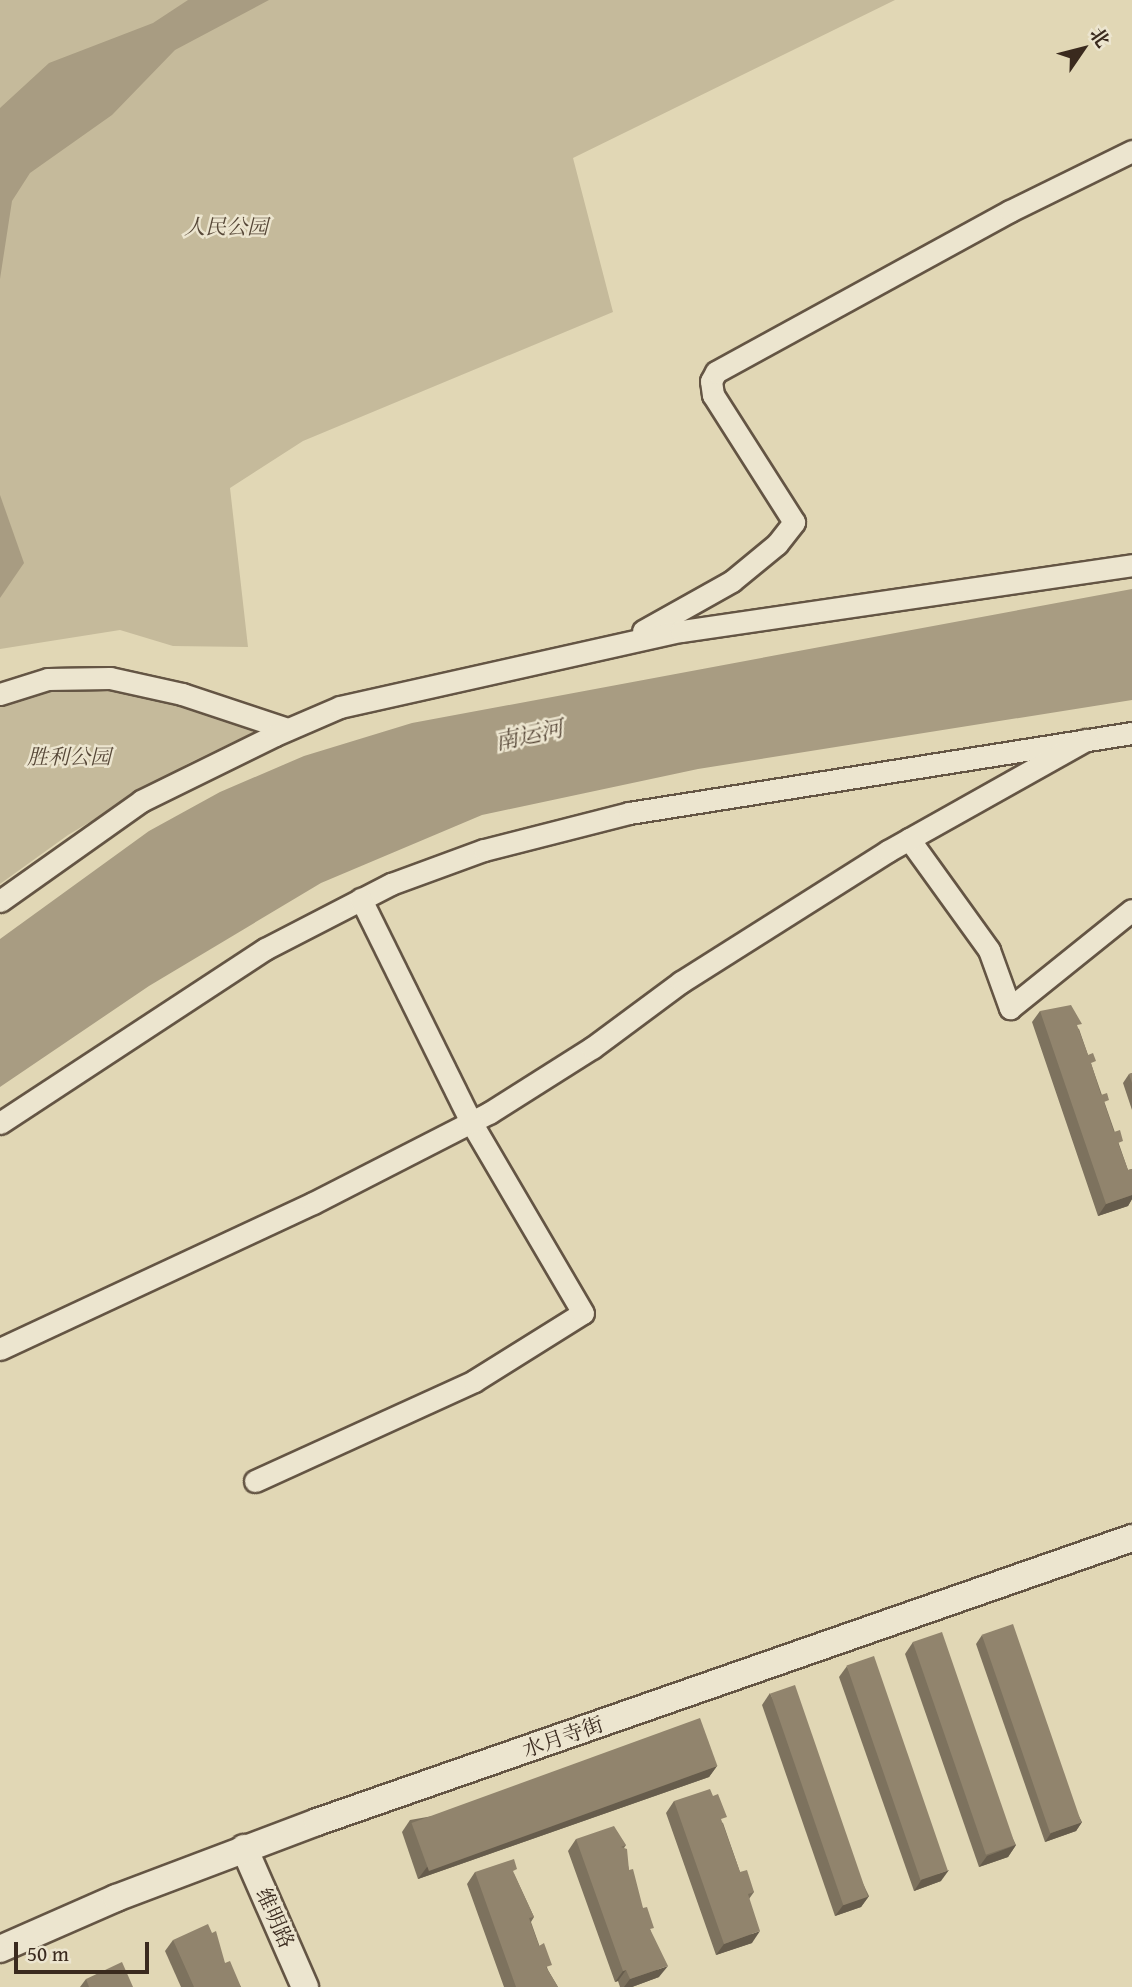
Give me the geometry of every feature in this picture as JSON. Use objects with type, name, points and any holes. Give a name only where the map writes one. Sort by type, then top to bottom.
[{"type":"street","points":[[621,643],[732,581],[777,544],[794,522],[713,395],[711,381],[716,372],[1010,212],[1132,151]]},
{"type":"street","points":[[0,901],[142,801],[287,729],[340,708],[621,643],[1132,565]]},
{"type":"street","points":[[0,694],[48,679],[110,678],[182,694],[287,729]]},
{"type":"street","points":[[0,1123],[265,948],[361,899],[484,850],[629,813],[1132,733]]},
{"type":"street","points":[[0,1349],[313,1203],[471,1122],[592,1048],[681,982],[909,839],[1086,740]]},
{"type":"street","points":[[909,839],[989,950],[1010,1008],[1132,910]]},
{"type":"street","points":[[255,1481],[474,1381],[583,1313],[471,1122],[361,899]]},
{"type":"street","name":"水月寺街","points":[[0,1949],[244,1848],[1132,1538]]},
{"type":"street","name":"维明路","points":[[244,1848],[305,1987]]},
{"type":"green space","name":"人民公园","points":[[0,0],[895,0],[573,158],[613,312],[303,441],[230,488],[248,647],[173,646],[120,630],[0,649]]},
{"type":"green space","name":"胜利公园","points":[[100,689],[165,699],[252,727],[252,733],[189,763],[68,835],[0,884],[0,702],[57,690]]},
{"type":"water","points":[[188,0],[269,0],[175,50],[112,115],[30,173],[12,201],[0,279],[0,108],[49,63],[153,23]]},
{"type":"water","points":[[0,495],[24,563],[0,598]]},
{"type":"water","name":"南运河","points":[[1132,589],[1132,700],[698,769],[482,815],[321,883],[149,986],[0,1087],[0,939],[149,831],[220,792],[304,756],[412,723]]},
{"type":"building","points":[[1071,1005],[1082,1024],[1077,1025],[1088,1055],[1093,1053],[1096,1061],[1091,1063],[1101,1095],[1107,1093],[1109,1100],[1104,1102],[1114,1132],[1120,1130],[1123,1141],[1118,1143],[1128,1170],[1132,1169],[1132,1195],[1106,1204],[1040,1011]]},
{"type":"building","points":[[1013,1624],[1081,1823],[1050,1833],[982,1635]]},
{"type":"building","points":[[942,1632],[1015,1845],[986,1855],[913,1642]]},
{"type":"building","points":[[874,1656],[948,1871],[920,1880],[847,1665]]},
{"type":"building","points":[[795,1685],[868,1897],[843,1905],[770,1693]]},
{"type":"building","points":[[700,1718],[717,1766],[429,1871],[412,1823]]},
{"type":"building","points":[[710,1789],[713,1796],[718,1794],[727,1817],[721,1819],[740,1872],[747,1870],[754,1892],[748,1894],[760,1931],[724,1944],[674,1801]]},
{"type":"building","points":[[614,1826],[626,1845],[621,1847],[627,1849],[629,1870],[633,1869],[643,1908],[647,1907],[654,1928],[650,1929],[668,1966],[630,1979],[626,1970],[623,1971],[576,1839]]},
{"type":"building","points":[[514,1859],[517,1869],[513,1871],[534,1917],[529,1918],[539,1946],[544,1943],[552,1965],[546,1967],[558,1987],[516,1987],[475,1872]]},
{"type":"building","points":[[208,1924],[212,1933],[216,1931],[225,1963],[230,1961],[241,1987],[194,1987],[173,1940]]},
{"type":"building","points":[[122,1962],[133,1987],[89,1987],[86,1979]]}]
